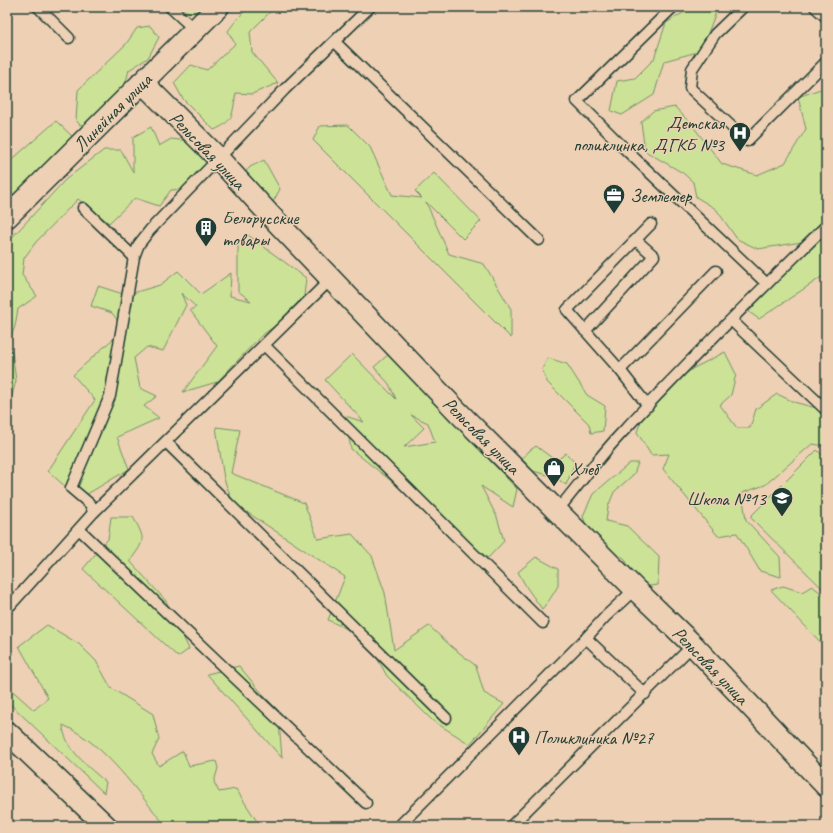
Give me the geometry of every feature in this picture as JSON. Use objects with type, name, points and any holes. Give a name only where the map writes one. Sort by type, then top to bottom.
[{"type":"street","name":"Линейная улица","points":[[7,217],[218,7]]},
{"type":"street","name":"Рельсовая улица","points":[[142,82],[218,158],[458,412],[693,645],[826,786]]},
{"type":"street","points":[[7,732],[106,826]]},
{"type":"lane","points":[[38,7],[69,38]]},
{"type":"lane","points":[[170,7],[194,30]]},
{"type":"lane","points":[[93,513],[91,505],[71,488],[110,396],[134,257],[139,244],[150,230],[285,89],[370,7]]},
{"type":"lane","points":[[673,7],[577,101],[626,150],[767,284]]},
{"type":"lane","points":[[743,7],[715,34],[692,69],[690,88],[747,141],[826,62]]},
{"type":"lane","points":[[815,7],[826,17]]},
{"type":"lane","points":[[335,42],[539,240]]},
{"type":"lane","points":[[83,208],[134,257]]},
{"type":"lane","points":[[648,406],[620,370],[567,310],[651,224]]},
{"type":"lane","points":[[557,511],[617,438],[731,320],[826,226]]},
{"type":"lane","points":[[585,331],[654,256],[636,240]]},
{"type":"lane","points":[[620,370],[716,271]]},
{"type":"lane","points":[[7,609],[93,513],[331,279]]},
{"type":"lane","points":[[731,320],[826,410]]},
{"type":"lane","points":[[264,345],[543,623]]},
{"type":"lane","points":[[166,442],[446,718]]},
{"type":"lane","points":[[79,529],[366,803]]},
{"type":"lane","points":[[399,826],[586,638],[606,616],[635,589]]},
{"type":"lane","points":[[586,638],[645,694]]},
{"type":"lane","points":[[511,826],[693,645]]},
{"type":"green space","points":[[180,7],[204,7],[201,10],[192,13]]},
{"type":"green space","points":[[249,7],[275,7],[250,32],[252,52],[278,83],[252,94],[236,93],[233,111],[229,120],[221,127],[214,130],[183,99],[174,83],[191,65],[207,70],[235,44],[228,31]]},
{"type":"green space","points":[[693,7],[718,7],[701,51],[664,61],[654,95],[622,115],[611,111],[617,81],[635,78],[654,59],[666,23]]},
{"type":"green space","points":[[150,26],[159,37],[148,58],[129,70],[124,90],[94,122],[80,125],[76,120],[78,90],[126,44],[137,28]]},
{"type":"green space","points":[[826,87],[826,274],[759,319],[749,312],[802,242],[758,249],[737,239],[716,209],[696,197],[693,182],[683,173],[645,151],[641,122],[653,111],[675,107],[692,125],[722,164],[757,175],[785,163],[806,129],[798,97]]},
{"type":"green space","points":[[56,121],[74,138],[7,204],[7,164]]},
{"type":"green space","points":[[348,125],[370,147],[392,195],[422,198],[415,191],[434,173],[481,221],[463,239],[426,202],[449,254],[484,264],[511,309],[511,338],[313,140],[320,126]]},
{"type":"green space","points":[[151,127],[159,146],[171,139],[187,141],[213,165],[187,189],[171,190],[159,206],[135,198],[109,223],[78,199],[36,242],[24,258],[22,275],[37,296],[18,309],[15,326],[8,346],[12,352],[16,381],[9,406],[7,407],[7,243],[65,180],[104,150],[121,150],[133,172],[133,137]]},
{"type":"green space","points":[[264,160],[280,189],[273,202],[265,207],[244,174],[250,167]]},
{"type":"green space","points":[[248,235],[306,278],[304,296],[276,325],[261,336],[217,382],[183,392],[217,346],[190,310],[196,307],[181,293],[186,305],[163,351],[147,347],[134,358],[140,388],[157,396],[144,406],[159,418],[117,437],[129,469],[79,499],[48,471],[95,400],[73,375],[125,330],[112,313],[91,306],[98,286],[126,295],[160,285],[178,271],[201,294],[231,273],[230,296],[251,301],[238,291],[238,243]]},
{"type":"green space","points":[[725,352],[736,374],[731,395],[720,405],[737,428],[750,428],[756,409],[777,394],[794,402],[816,408],[826,418],[826,446],[812,444],[765,485],[742,493],[746,520],[780,557],[781,577],[760,571],[737,533],[718,536],[663,469],[669,454],[651,455],[637,432],[642,418],[657,400],[676,382],[692,369]]},
{"type":"green space","points":[[352,354],[396,399],[389,384],[374,367],[389,354],[517,489],[513,507],[481,486],[497,517],[504,541],[488,558],[351,449],[345,416],[364,422],[325,380]],"holes":[[[411,415],[428,423],[435,442],[404,447],[424,428]]]},
{"type":"green space","points":[[548,358],[567,364],[587,395],[605,406],[603,431],[591,433],[589,424],[547,382],[542,369]]},
{"type":"green space","points":[[216,427],[240,430],[231,473],[304,503],[318,539],[352,534],[372,556],[385,593],[394,650],[429,626],[476,666],[484,693],[504,704],[470,744],[433,721],[387,676],[366,638],[328,620],[345,577],[233,503],[224,479]]},
{"type":"green space","points":[[536,446],[556,461],[566,453],[575,463],[566,485],[555,477],[533,471],[522,459]]},
{"type":"green space","points":[[817,450],[826,459],[826,592],[750,517]]},
{"type":"green space","points":[[630,463],[638,463],[634,474],[614,492],[608,507],[606,521],[627,526],[659,557],[658,585],[641,587],[624,558],[608,551],[588,533],[583,516],[593,494]]},
{"type":"green space","points":[[111,517],[133,517],[142,535],[141,544],[130,561],[166,601],[189,649],[178,657],[83,569],[108,539]]},
{"type":"green space","points":[[536,557],[558,569],[558,586],[542,609],[518,572]]},
{"type":"green space","points":[[783,586],[802,592],[812,586],[825,596],[826,595],[826,648],[771,590]]},
{"type":"green space","points":[[47,625],[79,644],[96,661],[111,688],[153,714],[159,739],[152,754],[159,766],[183,751],[189,766],[216,761],[218,768],[214,782],[219,792],[236,789],[258,823],[256,826],[166,826],[132,784],[107,756],[93,744],[79,733],[63,725],[67,741],[78,757],[106,782],[104,793],[7,701],[7,686],[34,710],[48,698],[19,646]]},
{"type":"green space","points":[[239,666],[278,710],[282,758],[207,674]]},
{"type":"place","name":"Детская поликлинка, ДГКБ №3","points":[[740,152]]},
{"type":"place","name":"Землемер","points":[[614,214]]},
{"type":"place","name":"Белорусские товары","points":[[206,248]]},
{"type":"place","name":"Хлеб","points":[[554,488]]},
{"type":"place","name":"Школа №13","points":[[782,518]]},
{"type":"place","name":"Поликлиника №27","points":[[519,756]]}]
